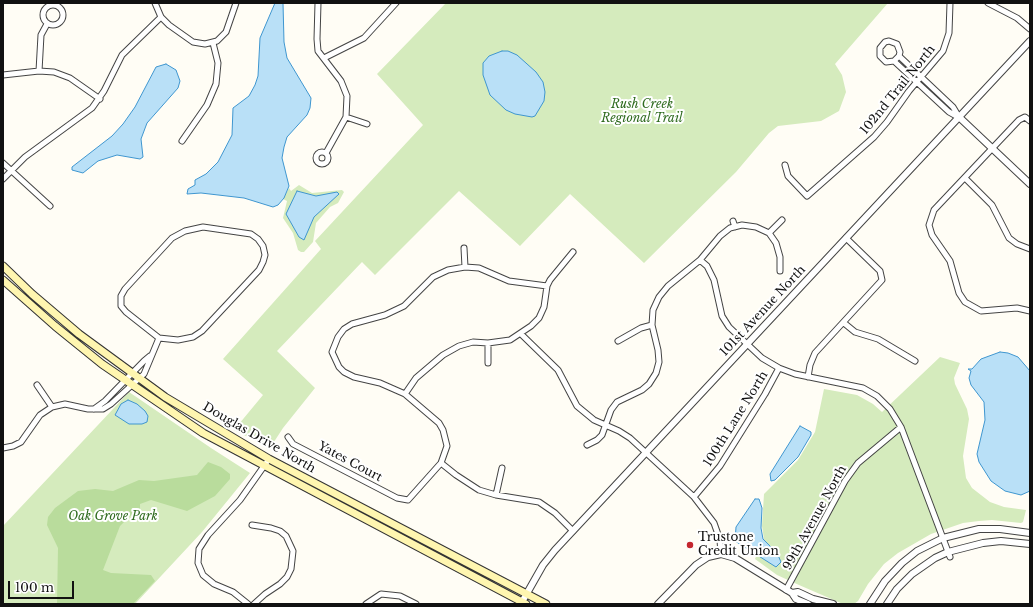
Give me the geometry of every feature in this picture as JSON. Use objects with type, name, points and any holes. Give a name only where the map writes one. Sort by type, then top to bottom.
[{"type":"main road","name":"Douglas Drive North","points":[[3,266],[62,320],[131,373],[217,428],[269,459],[546,604]]},
{"type":"main road","name":"Douglas Drive North","points":[[3,280],[55,326],[124,380],[204,432],[264,466],[523,603]]},
{"type":"street","points":[[155,3],[161,17],[173,29],[193,42],[205,44],[213,43],[220,39],[229,28],[236,3]]},
{"type":"street","points":[[318,3],[318,51],[344,86],[347,96],[346,117],[326,153]]},
{"type":"street","points":[[324,58],[364,38],[396,3]]},
{"type":"street","name":"102nd Trail North","points":[[785,165],[788,176],[807,196],[828,180],[874,136],[887,122],[921,76],[948,48],[950,3]]},
{"type":"street","points":[[988,3],[1017,18],[1030,29]]},
{"type":"street","points":[[54,5],[60,7],[64,13],[60,23],[54,26],[47,24],[43,15],[45,9],[54,5]]},
{"type":"street","points":[[3,179],[25,157],[86,114],[100,98],[122,55],[161,17]]},
{"type":"street","points":[[38,71],[41,35],[47,24]]},
{"type":"street","name":"101st Avenue North","points":[[523,603],[543,565],[573,531],[1030,41]]},
{"type":"street","points":[[885,42],[893,42],[899,48],[899,56],[894,61],[886,62],[883,60],[879,52],[885,42]]},
{"type":"street","points":[[182,141],[207,105],[216,84],[218,63],[213,43]]},
{"type":"street","points":[[899,56],[953,107],[959,117],[1030,184]]},
{"type":"street","points":[[894,61],[949,112],[959,117]]},
{"type":"street","points":[[3,75],[38,71],[54,72],[70,78],[100,98]]},
{"type":"street","points":[[346,117],[367,124]]},
{"type":"street","points":[[1030,121],[1022,118],[934,210],[929,225],[932,235],[950,261],[959,293],[969,305],[981,311],[1017,308],[1030,311]]},
{"type":"street","points":[[3,163],[50,206]]},
{"type":"street","points":[[965,178],[992,205],[1009,238],[1017,244],[1030,249]]},
{"type":"street","points":[[769,234],[782,220]]},
{"type":"street","points":[[733,221],[735,227]]},
{"type":"street","points":[[587,445],[597,440],[602,435],[611,410],[617,402],[642,390],[649,384],[656,373],[659,362],[658,350],[652,325],[653,310],[659,297],[668,286],[700,260],[725,231],[742,225],[756,227],[769,234],[776,243],[780,257],[780,271]]},
{"type":"street","points":[[203,228],[243,232],[251,234],[258,239],[265,250],[262,266],[202,331],[193,337],[178,340],[159,338],[126,312],[120,301],[125,288],[168,242],[185,231],[203,228]]},
{"type":"street","points":[[808,377],[813,356],[879,285],[882,277],[880,271],[846,238]]},
{"type":"street","points":[[464,248],[465,266]]},
{"type":"street","points":[[405,394],[416,378],[443,355],[459,346],[473,342],[488,344],[510,340],[521,334],[539,318],[544,307],[547,286],[553,274],[573,252]]},
{"type":"street","points":[[700,260],[706,266],[714,280],[722,316],[728,327],[762,358],[779,368],[808,377],[863,388],[877,396],[890,409],[901,427],[949,554]]},
{"type":"street","points":[[547,286],[509,281],[479,268],[465,266],[448,270],[434,277],[412,299],[393,312],[352,324],[344,329],[332,352],[339,367],[344,372],[354,377],[380,383],[405,394],[439,423],[443,430],[447,446],[441,463],[456,476],[479,490],[496,495],[539,502],[555,513],[573,531]]},
{"type":"street","points":[[844,322],[856,332],[878,338],[915,361]]},
{"type":"street","points":[[618,341],[641,328],[652,325]]},
{"type":"street","points":[[521,334],[558,370],[577,406],[594,420],[619,431],[646,452],[694,497],[714,523],[720,540],[721,554]]},
{"type":"street","points":[[3,448],[13,446],[21,442],[40,415],[52,407],[64,404],[94,409],[107,407],[144,374],[150,356],[159,338]]},
{"type":"street","points":[[488,344],[488,363]]},
{"type":"street","points":[[94,409],[105,401],[131,373],[150,356]]},
{"type":"street","name":"100th Lane North","points":[[694,497],[720,466],[779,368]]},
{"type":"street","points":[[37,385],[52,407]]},
{"type":"street","name":"99th Avenue North","points":[[786,590],[845,481],[858,463],[901,427]]},
{"type":"street","name":"Yates Court","points":[[288,437],[294,444],[405,500],[412,496],[441,463]]},
{"type":"street","points":[[248,604],[233,592],[208,580],[200,569],[198,557],[202,542],[240,500],[269,459]]},
{"type":"street","points":[[496,495],[502,468]]},
{"type":"street","points":[[252,525],[272,528],[280,531],[286,536],[293,551],[291,569],[287,577],[254,604]]},
{"type":"street","points":[[870,604],[885,581],[902,563],[917,551],[943,538],[979,529],[1000,529],[1030,533]]},
{"type":"street","points":[[887,604],[897,589],[912,574],[935,558],[972,545],[993,542],[1030,544]]},
{"type":"street","points":[[658,604],[696,565],[708,558],[721,554],[735,558],[792,593],[796,599],[808,604]]},
{"type":"street","points":[[792,593],[798,592],[813,599],[833,604]]},
{"type":"street","points":[[366,604],[381,594],[400,596],[416,604]]},
{"type":"green space","name":"Rush Creek Regional Trail","points":[[446,3],[888,3],[835,64],[842,75],[846,92],[839,111],[821,121],[778,126],[769,133],[736,172],[644,263],[570,194],[520,246],[459,191],[375,275],[362,262],[277,351],[315,388],[283,428],[270,448],[234,430],[263,395],[223,359],[321,249],[315,241],[423,125],[377,74]]},
{"type":"green space","points":[[299,185],[312,193],[342,190],[344,192],[338,203],[330,207],[316,223],[313,242],[304,252],[298,250],[293,233],[283,218],[287,201],[283,199],[289,188],[291,191]]},
{"type":"green space","points":[[940,357],[960,363],[954,378],[955,384],[967,409],[969,419],[963,456],[966,478],[972,488],[990,502],[1004,507],[1026,510],[1023,522],[992,520],[963,523],[931,534],[898,553],[884,564],[868,584],[858,601],[854,604],[843,604],[777,575],[755,559],[764,539],[762,526],[764,494],[798,460],[815,432],[824,389],[857,395],[873,404],[882,412]]},
{"type":"green space","name":"Oak Grove Park","points":[[129,392],[250,473],[202,532],[135,604],[3,604],[3,526]]},
{"type":"green space","points":[[208,462],[221,467],[230,474],[230,479],[215,496],[187,511],[151,500],[140,504],[140,511],[130,516],[120,526],[103,570],[111,573],[151,575],[155,581],[133,604],[57,604],[58,548],[47,525],[48,517],[55,508],[78,491],[95,489],[113,491],[139,480],[154,481],[197,475]]},
{"type":"water","points":[[275,3],[283,3],[284,42],[287,58],[311,98],[310,108],[307,115],[287,137],[284,147],[282,158],[289,186],[284,198],[278,205],[273,207],[244,198],[201,193],[187,194],[188,189],[195,185],[195,180],[206,174],[218,162],[232,135],[233,108],[249,96],[255,85],[258,76],[260,38]]},
{"type":"water","points":[[502,51],[508,51],[517,55],[536,72],[543,82],[545,92],[544,101],[535,116],[532,117],[515,114],[506,110],[490,95],[483,75],[483,63],[489,56]]},
{"type":"water","points":[[166,64],[176,70],[180,81],[178,88],[147,123],[141,139],[143,157],[140,159],[117,155],[98,161],[83,173],[72,170],[72,167],[112,136],[123,124],[135,107],[156,67]]},
{"type":"water","points":[[297,191],[316,196],[337,192],[339,194],[314,217],[304,240],[299,237],[286,214]]},
{"type":"water","points":[[1000,352],[1018,357],[1030,371],[1030,491],[1021,495],[1005,491],[991,481],[979,462],[977,454],[985,420],[984,402],[971,385],[969,378],[971,371],[968,369],[972,369],[981,359]]},
{"type":"water","points":[[128,400],[137,404],[145,411],[148,416],[147,422],[142,424],[129,424],[115,415],[121,404]]},
{"type":"water","points":[[800,426],[811,432],[811,435],[798,457],[775,480],[771,481],[770,474]]},
{"type":"water","points":[[755,499],[759,499],[762,508],[761,528],[763,539],[777,553],[781,562],[776,567],[735,541],[736,527]]},
{"type":"place","name":"Trustone Credit Union","points":[[690,545]]}]
